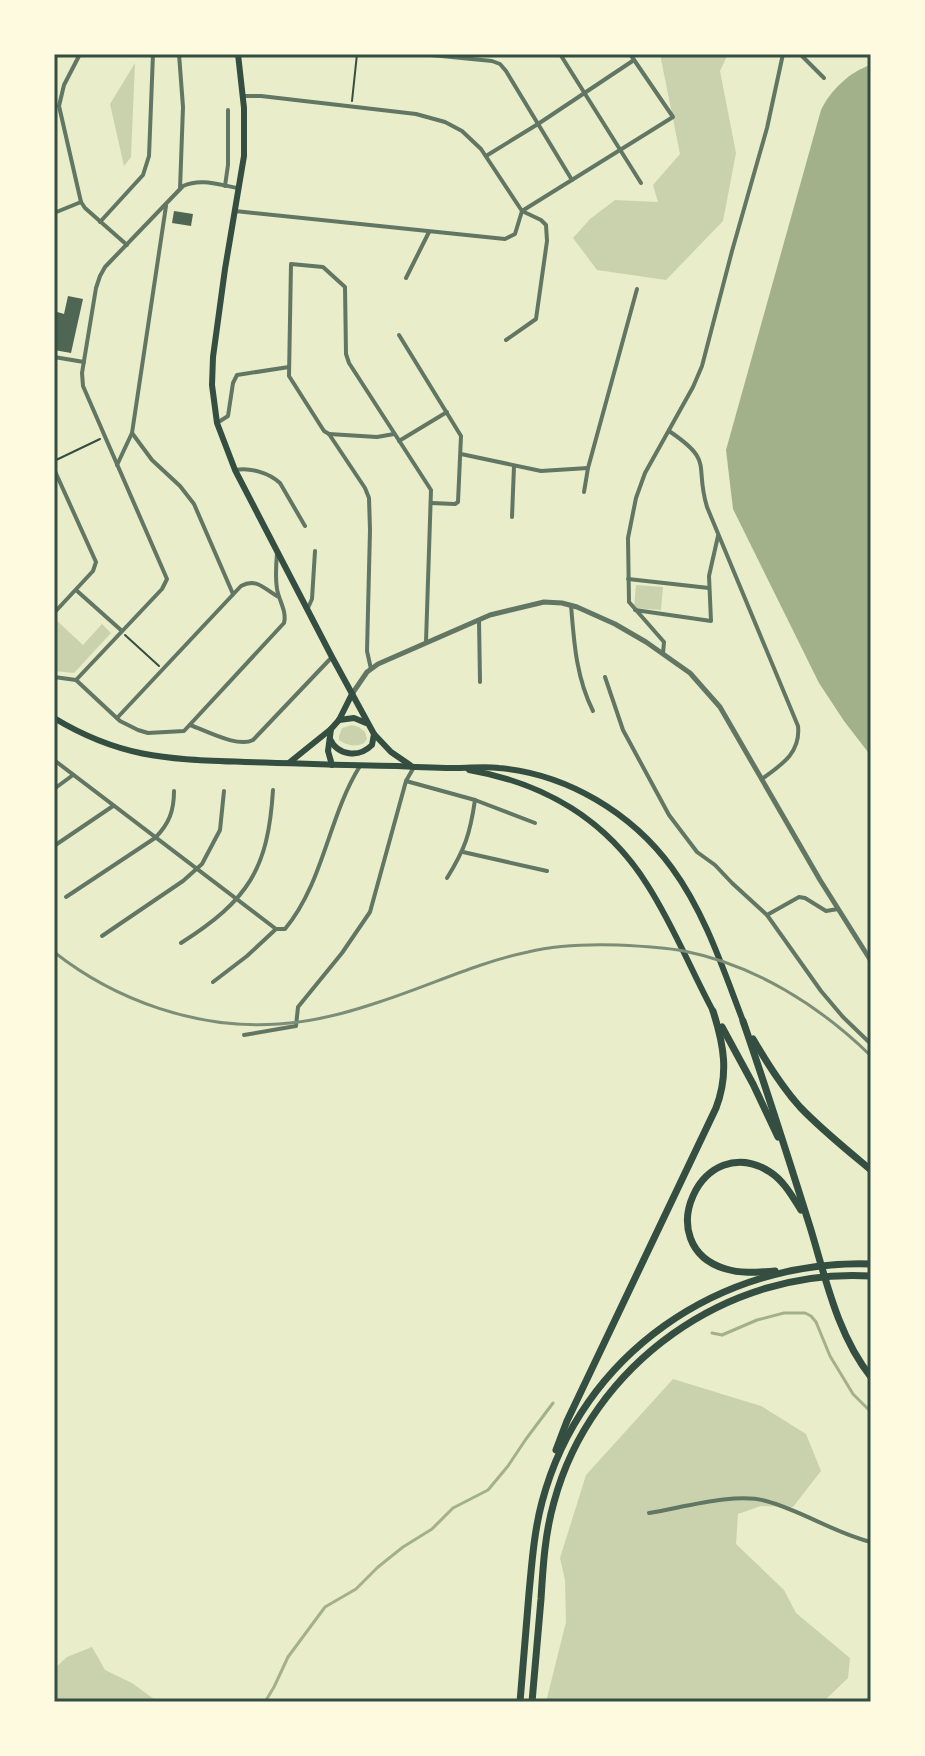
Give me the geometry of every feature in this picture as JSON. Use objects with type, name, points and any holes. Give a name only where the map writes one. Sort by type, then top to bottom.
[{"type":"highway","points":[[713,1011],[753,1084],[785,1152]]},
{"type":"highway","points":[[520,1702],[533,1545],[542,1501],[567,1421],[720,1098],[724,1060],[713,1011]]},
{"type":"highway","points":[[743,1021],[839,1317],[856,1355],[871,1377]]},
{"type":"highway","points":[[743,1021],[789,1094],[823,1129],[871,1170]]},
{"type":"highway","points":[[807,1219],[776,1176],[748,1164],[724,1167],[710,1174],[698,1185],[689,1203],[688,1223],[698,1251],[713,1264],[727,1270],[793,1270],[837,1264],[871,1264]]},
{"type":"highway","points":[[551,1473],[569,1432],[592,1397],[621,1362],[647,1338],[674,1318],[721,1293],[793,1270]]},
{"type":"highway","points":[[532,1702],[551,1513],[563,1472],[587,1423],[606,1396],[653,1349],[710,1310],[744,1295],[795,1281],[838,1275],[871,1276]]},
{"type":"main road","points":[[238,54],[243,96],[244,156],[212,368],[217,423],[235,470],[374,734],[391,752],[414,767]]},
{"type":"main road","points":[[289,763],[331,729],[352,694]]},
{"type":"main road","points":[[54,718],[97,741],[139,754],[177,759],[332,765],[496,767],[537,775],[577,789],[615,812],[652,844],[671,867],[688,892],[714,945],[743,1021]]},
{"type":"main road","points":[[339,720],[354,718],[369,725]]},
{"type":"main road","points":[[331,729],[328,751],[332,765]]},
{"type":"main road","points":[[360,766],[374,734]]},
{"type":"main road","points":[[330,739],[335,748],[345,753],[361,753],[370,747]]},
{"type":"main road","points":[[457,768],[497,776],[539,790],[589,819],[612,839],[650,888],[713,1011]]},
{"type":"street","points":[[80,54],[57,95],[81,202],[127,245]]},
{"type":"street","points":[[100,222],[143,175],[147,166],[153,54]]},
{"type":"street","points":[[179,54],[183,107],[180,189]]},
{"type":"street","points":[[421,54],[500,64],[572,180]]},
{"type":"street","points":[[560,54],[641,183]]},
{"type":"street","points":[[234,211],[505,239],[515,234],[522,211],[673,117],[630,54]]},
{"type":"street","points":[[663,653],[664,642],[629,602],[628,538],[636,498],[645,473],[702,366],[767,128],[783,54]]},
{"type":"street","points":[[800,54],[824,78]]},
{"type":"street","points":[[486,156],[634,60]]},
{"type":"street","points":[[243,96],[436,118],[462,131],[475,143],[522,211],[546,225],[547,241],[536,319],[506,340]]},
{"type":"street","points":[[225,186],[228,110]]},
{"type":"street","points":[[76,680],[162,589],[167,579],[83,386],[97,281],[105,267],[180,189],[197,182],[239,188]]},
{"type":"street","points":[[54,213],[81,202]]},
{"type":"street","points":[[117,465],[132,433],[166,203]]},
{"type":"street","points":[[406,278],[429,232]]},
{"type":"street","points":[[371,669],[367,651],[369,498],[291,380],[291,264],[323,267],[345,287],[347,360],[429,487],[426,642]]},
{"type":"street","points":[[584,492],[637,289]]},
{"type":"street","points":[[399,335],[461,436],[458,502],[431,503]]},
{"type":"street","points":[[54,357],[84,362]]},
{"type":"street","points":[[217,423],[228,416],[236,376],[289,367]]},
{"type":"street","points":[[399,441],[447,412]]},
{"type":"street","points":[[669,431],[689,445],[699,457],[705,499],[798,726],[799,737],[794,751],[762,779]]},
{"type":"street","points":[[132,433],[152,460],[189,497],[233,594]]},
{"type":"street","points":[[329,434],[377,437],[394,434]]},
{"type":"street","points":[[461,454],[549,472],[588,468]]},
{"type":"street","points":[[512,517],[514,466]]},
{"type":"street","points":[[54,469],[96,562],[93,571],[54,613]]},
{"type":"street","points":[[235,470],[248,469],[276,479],[305,526]]},
{"type":"street","points":[[634,610],[711,621],[709,576],[718,533]]},
{"type":"street","points":[[54,677],[76,680],[117,718],[145,733],[183,731],[284,623],[286,615],[276,580],[277,551]]},
{"type":"street","points":[[307,610],[312,599],[315,551]]},
{"type":"street","points":[[628,579],[709,588]]},
{"type":"street","points":[[117,718],[244,584],[251,582],[260,585],[279,597]]},
{"type":"street","points":[[76,589],[122,631]]},
{"type":"street","points":[[352,694],[371,669],[384,661],[510,609],[557,602],[571,605],[629,632],[690,673],[710,694],[871,961]]},
{"type":"street","points":[[571,605],[579,673],[593,711]]},
{"type":"street","points":[[479,620],[480,682]]},
{"type":"street","points":[[190,725],[238,743],[248,743],[332,657]]},
{"type":"street","points":[[605,677],[623,730],[669,815],[699,854],[715,865],[767,915],[821,991],[871,1044]]},
{"type":"street","points":[[54,760],[276,929],[285,929],[307,896],[345,793],[360,766]]},
{"type":"street","points":[[244,1035],[296,1026],[298,1007],[361,927],[378,889],[406,781],[414,767]]},
{"type":"street","points":[[54,789],[73,775]]},
{"type":"street","points":[[406,781],[475,800],[535,823]]},
{"type":"street","points":[[181,943],[214,921],[237,899],[256,871],[266,846],[273,790]]},
{"type":"street","points":[[66,897],[155,838],[172,813],[174,791]]},
{"type":"street","points":[[102,936],[197,870],[220,830],[224,791]]},
{"type":"street","points":[[447,878],[463,852],[471,831],[475,800]]},
{"type":"street","points":[[54,846],[113,806]]},
{"type":"street","points":[[463,852],[547,871]]},
{"type":"street","points":[[767,915],[799,897],[824,911],[838,909]]},
{"type":"street","points":[[213,982],[276,929]]},
{"type":"street","points":[[649,1513],[750,1498],[766,1501],[849,1537],[871,1542]]},
{"type":"path","points":[[352,107],[357,54]]},
{"type":"path","points":[[54,461],[104,437]]},
{"type":"path","points":[[122,631],[163,669]]},
{"type":"shaded area","points":[[660,54],[728,54],[720,71],[736,153],[723,221],[666,280],[597,270],[573,238],[590,219],[615,200],[658,202],[653,185],[680,154]]},
{"type":"shaded area","points":[[135,63],[131,157],[124,166],[110,104]]},
{"type":"shaded area","points":[[871,65],[871,756],[819,683],[733,509],[726,450],[821,110],[842,83]]},
{"type":"shaded area","points":[[636,585],[663,587],[661,610],[634,608]]},
{"type":"shaded area","points":[[55,619],[83,645],[102,624],[111,633],[74,673],[54,671]]},
{"type":"shaded area","points":[[352,725],[365,732],[367,739],[364,743],[352,745],[339,740],[342,728]]},
{"type":"shaded area","points":[[673,1379],[761,1406],[806,1434],[821,1471],[793,1507],[761,1506],[738,1514],[736,1544],[784,1590],[796,1613],[850,1658],[848,1678],[823,1702],[546,1702],[566,1622],[565,1580],[560,1558],[586,1475]]},
{"type":"shaded area","points":[[92,1647],[105,1670],[132,1683],[158,1702],[54,1702],[54,1669],[67,1657]]},
{"type":"building","points":[[174,211],[193,214],[191,226],[172,223]]},
{"type":"building","points":[[68,296],[83,299],[71,353],[54,350],[54,311],[64,314]]},
{"type":"waterway","points":[[712,1333],[722,1335],[757,1320],[784,1313],[805,1313],[816,1322],[830,1356],[853,1394],[871,1412]]},
{"type":"waterway","points":[[265,1702],[288,1657],[325,1607],[356,1589],[378,1567],[432,1529],[453,1508],[488,1490],[553,1403]]},
{"type":"railway","points":[[54,952],[104,985],[160,1009],[189,1017],[249,1025],[291,1023],[339,1014],[508,957],[561,946],[634,946],[684,951],[736,966],[785,990],[830,1020],[871,1056]]}]
